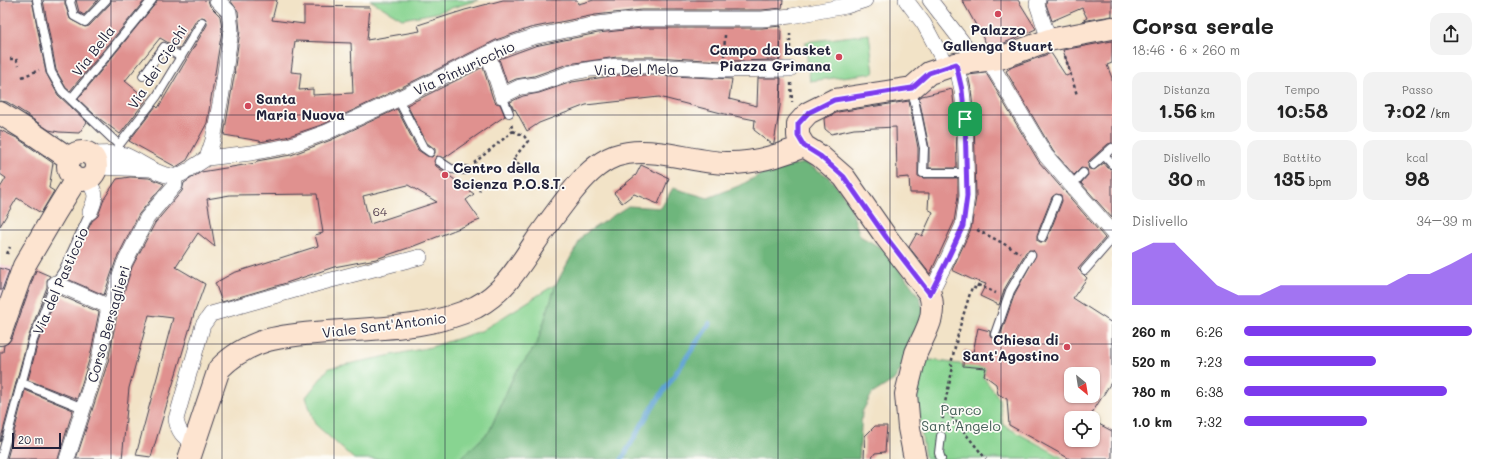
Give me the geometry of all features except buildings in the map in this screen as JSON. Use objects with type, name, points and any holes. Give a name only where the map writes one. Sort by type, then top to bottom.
[{"type":"main road","points":[[915,459],[909,428],[906,394],[916,355],[932,315],[930,294],[886,237],[844,177],[820,156],[804,146],[798,136],[798,124],[808,113],[834,100],[912,88],[959,65],[1000,58],[1055,39],[1112,28]]},
{"type":"main road","points":[[0,113],[84,168],[55,213],[24,266],[0,334]]},
{"type":"main road","name":"Viale Sant'Antonio","points":[[191,452],[219,369],[227,360],[258,343],[282,336],[431,321],[454,316],[477,306],[492,296],[513,275],[555,213],[586,175],[601,163],[616,156],[635,152],[725,163],[745,162],[768,158],[804,146]]},
{"type":"street","name":"Via Pinturicchio","points":[[173,176],[178,176],[207,158],[251,153],[288,146],[327,132],[398,99],[488,54],[533,37],[597,24],[642,19],[762,18],[803,15],[846,6],[865,0]]},
{"type":"street","points":[[906,0],[924,24],[959,65],[1045,157],[1112,232]]},
{"type":"street","points":[[930,0],[959,65],[965,119],[967,196],[963,226],[930,294]]},
{"type":"street","points":[[1038,0],[1037,4],[1055,39]]},
{"type":"street","points":[[207,158],[213,140],[222,93],[231,30],[229,12],[215,2]]},
{"type":"street","points":[[488,54],[502,96]]},
{"type":"street","name":"Via Del Melo","points":[[502,96],[520,88],[536,85],[570,73],[618,66],[653,66],[723,70],[790,69]]},
{"type":"street","points":[[84,168],[119,156],[149,169],[173,176]]},
{"type":"street","name":"Via del Pasticcio","points":[[84,168],[96,192],[96,196],[88,215]]},
{"type":"street","name":"Corso Bersaglieri","points":[[68,459],[99,359],[110,307],[124,264],[147,218],[174,185],[173,176]]},
{"type":"street","name":"Viale Sant'Antonio","points":[[191,452],[181,435],[176,419],[203,325],[211,314],[316,284],[420,257]]},
{"type":"street","points":[[55,283],[110,307]]},
{"type":"lane","points":[[37,0],[52,72],[62,91],[71,99],[119,156]]},
{"type":"lane","points":[[71,0],[70,2],[74,16],[84,22],[106,0]]},
{"type":"lane","name":"Via Bella","points":[[71,99],[152,0]]},
{"type":"lane","name":"Via dei Ciechi","points":[[119,156],[202,22]]},
{"type":"lane","points":[[143,76],[164,47],[181,57]]},
{"type":"lane","points":[[912,88],[924,148],[923,173],[966,173]]},
{"type":"lane","points":[[502,96],[509,113]]},
{"type":"lane","points":[[398,99],[423,148],[430,152]]},
{"type":"lane","points":[[1093,165],[1112,148]]},
{"type":"lane","points":[[1104,155],[1112,164]]},
{"type":"lane","points":[[439,162],[452,169],[466,170]]},
{"type":"lane","points":[[1071,186],[1083,173]]},
{"type":"lane","points":[[1042,237],[1057,199]]},
{"type":"lane","name":"Via del Pasticcio","points":[[1,459],[34,340],[55,283],[64,271],[88,215]]},
{"type":"lane","points":[[1085,270],[1112,238]]},
{"type":"lane","points":[[995,334],[1007,298],[1030,256]]},
{"type":"lane","points":[[22,383],[84,408]]},
{"type":"lane","points":[[941,436],[939,453],[941,459]]},
{"type":"path","points":[[723,70],[726,18]]},
{"type":"path","points":[[1055,39],[1077,95]]},
{"type":"path","points":[[10,59],[16,59],[19,65]]},
{"type":"path","points":[[22,77],[50,65]]},
{"type":"path","points":[[509,113],[512,131]]},
{"type":"path","points":[[480,191],[466,170],[512,131]]},
{"type":"path","points":[[512,131],[524,136],[528,141],[513,159],[526,170]]},
{"type":"path","points":[[963,226],[1030,256]]},
{"type":"path","points":[[974,284],[1007,298]]},
{"type":"path","points":[[941,436],[944,407],[953,367],[951,364],[960,326],[972,286],[977,289],[978,285]]},
{"type":"path","points":[[944,407],[986,459]]},
{"type":"shaded area","points":[[0,264],[16,269],[0,315]]},
{"type":"green space","points":[[370,0],[478,0],[435,13],[402,19]]},
{"type":"green space","name":"Campo da basket Piazza Grimana","points":[[869,34],[874,73],[810,81],[805,42]]},
{"type":"green space","points":[[805,163],[828,176],[849,203],[860,236],[885,250],[919,296],[925,314],[901,369],[894,380],[872,394],[862,412],[859,459],[460,459],[489,432],[514,375],[537,344],[556,284],[583,235],[628,206],[661,208],[673,188],[708,198],[741,185],[770,169]]},
{"type":"green space","points":[[556,284],[537,344],[514,375],[489,432],[460,459],[354,459],[315,424],[306,397],[329,368],[431,347],[481,331]]},
{"type":"green space","name":"Parco Sant'Angelo","points":[[932,360],[986,368],[983,377],[999,398],[1003,425],[1065,459],[925,459],[917,396],[921,361]]},
{"type":"waterway","points":[[622,459],[648,414],[710,323]]},
{"type":"place","name":"Palazzo Gallenga Stuart","points":[[998,14]]},
{"type":"place","name":"Campo da basket Piazza Grimana","points":[[839,57]]},
{"type":"place","name":"Santa Maria Nuova","points":[[248,106]]},
{"type":"place","name":"Centro della Scienza P.O.S.T.","points":[[445,175]]},
{"type":"place","name":"Chiesa di Sant'Agostino","points":[[1067,347]]},
{"type":"route","points":[[956,64],[962,90],[965,119],[967,196],[963,226],[930,294],[886,237],[844,177],[820,156],[804,146],[798,136],[798,124],[808,113],[834,100],[912,88],[929,73],[956,64]]}]
